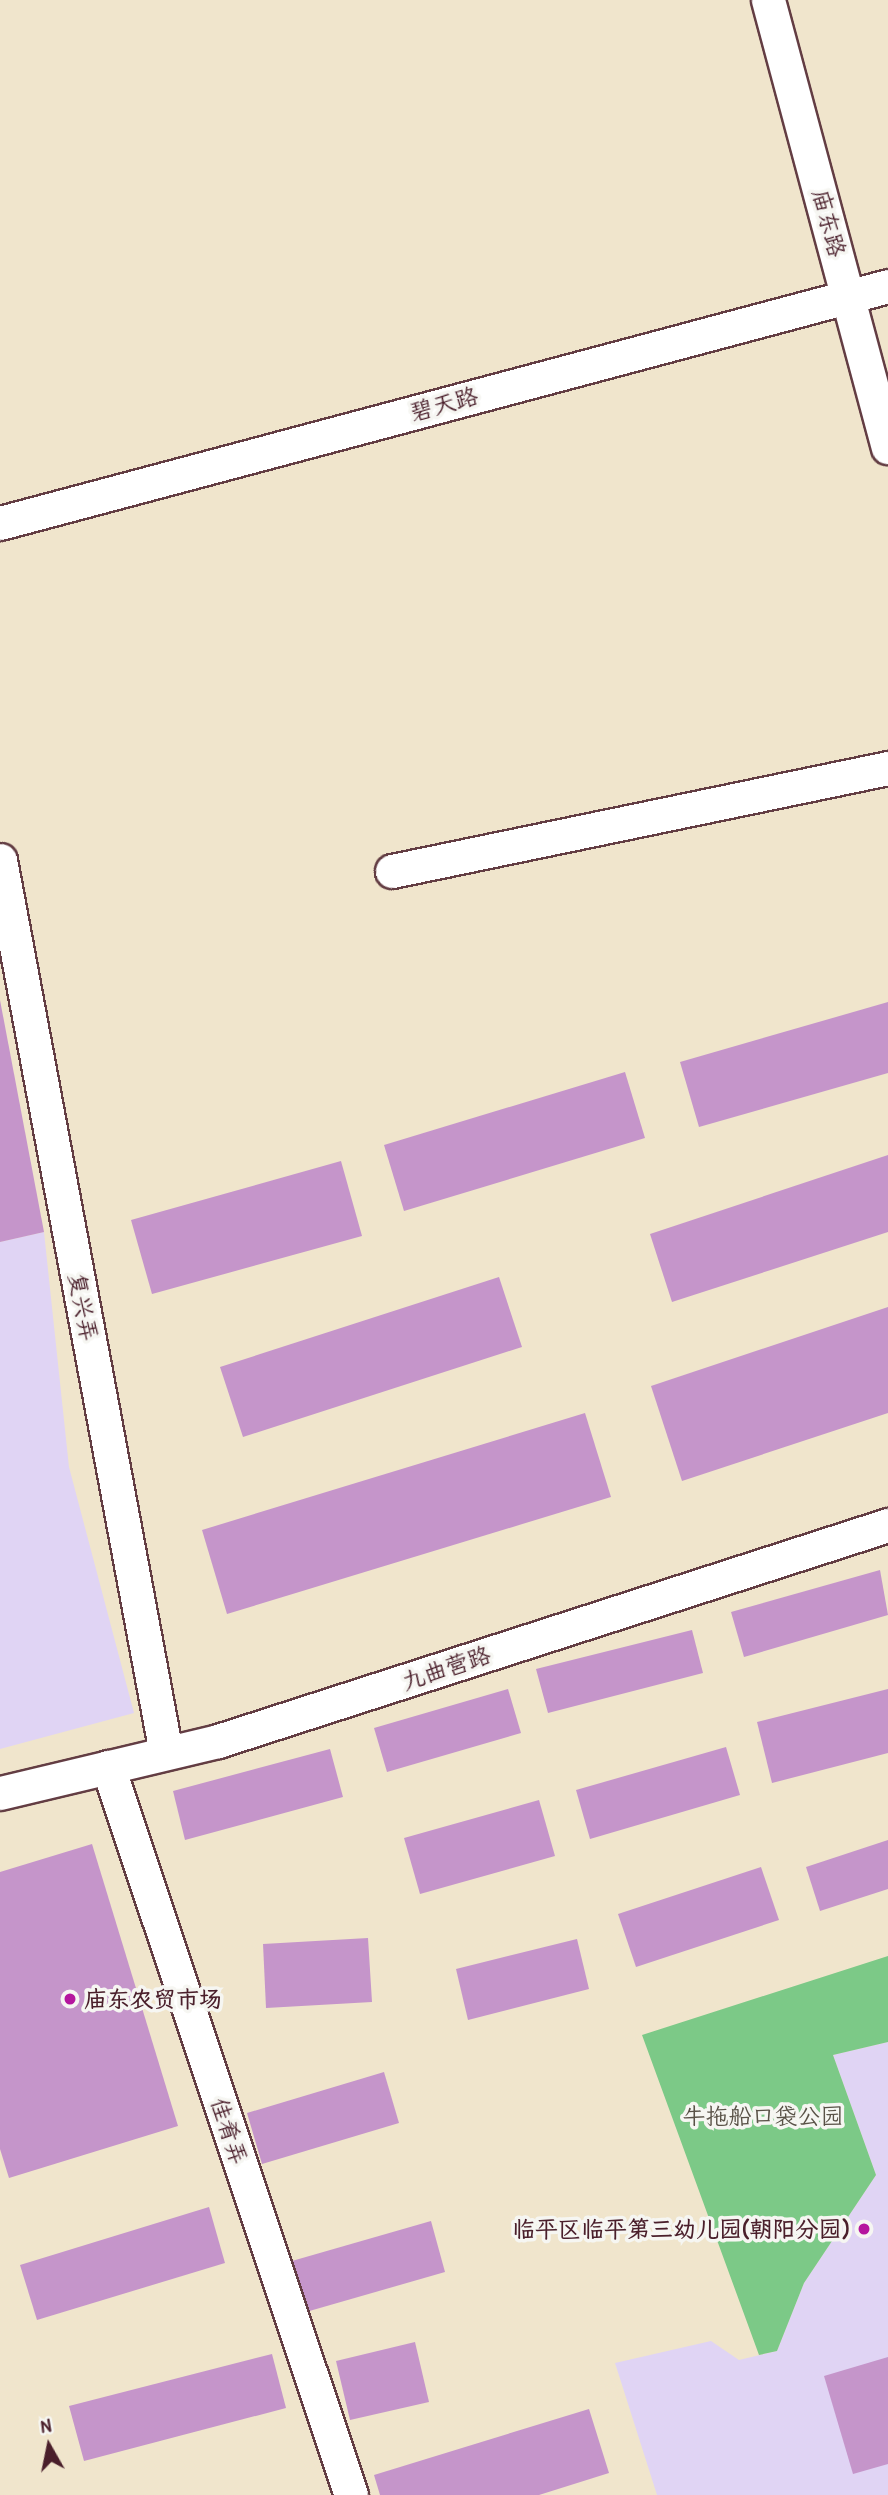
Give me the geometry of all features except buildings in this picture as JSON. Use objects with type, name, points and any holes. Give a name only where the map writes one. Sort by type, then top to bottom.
[{"type":"street","name":"庙东路","points":[[768,0],[888,447]]},
{"type":"street","name":"碧天路","points":[[0,523],[884,287]]},
{"type":"street","points":[[392,871],[888,768]]},
{"type":"street","name":"复兴弄","points":[[0,860],[166,1754]]},
{"type":"street","name":"九曲营路","points":[[0,1793],[166,1754],[888,1525]]},
{"type":"street","name":"佳肴弄","points":[[108,1767],[351,2495]]},
{"type":"shaded area","points":[[44,1232],[69,1467],[134,1713],[0,1749],[0,1242]]},
{"type":"shaded area","name":"临平区临平第三幼儿园(朝阳分园)","points":[[888,2042],[888,2495],[657,2495],[615,2363],[711,2341],[739,2360],[777,2351],[804,2283],[876,2175],[833,2055]]},
{"type":"green space","name":"牛拖船口袋公园","points":[[888,1956],[888,2042],[833,2055],[876,2175],[804,2283],[777,2351],[759,2355],[642,2035]]},
{"type":"place","name":"庙东农贸市场","points":[[70,1999]]},
{"type":"place","name":"临平区临平第三幼儿园(朝阳分园)","points":[[864,2229]]}]
